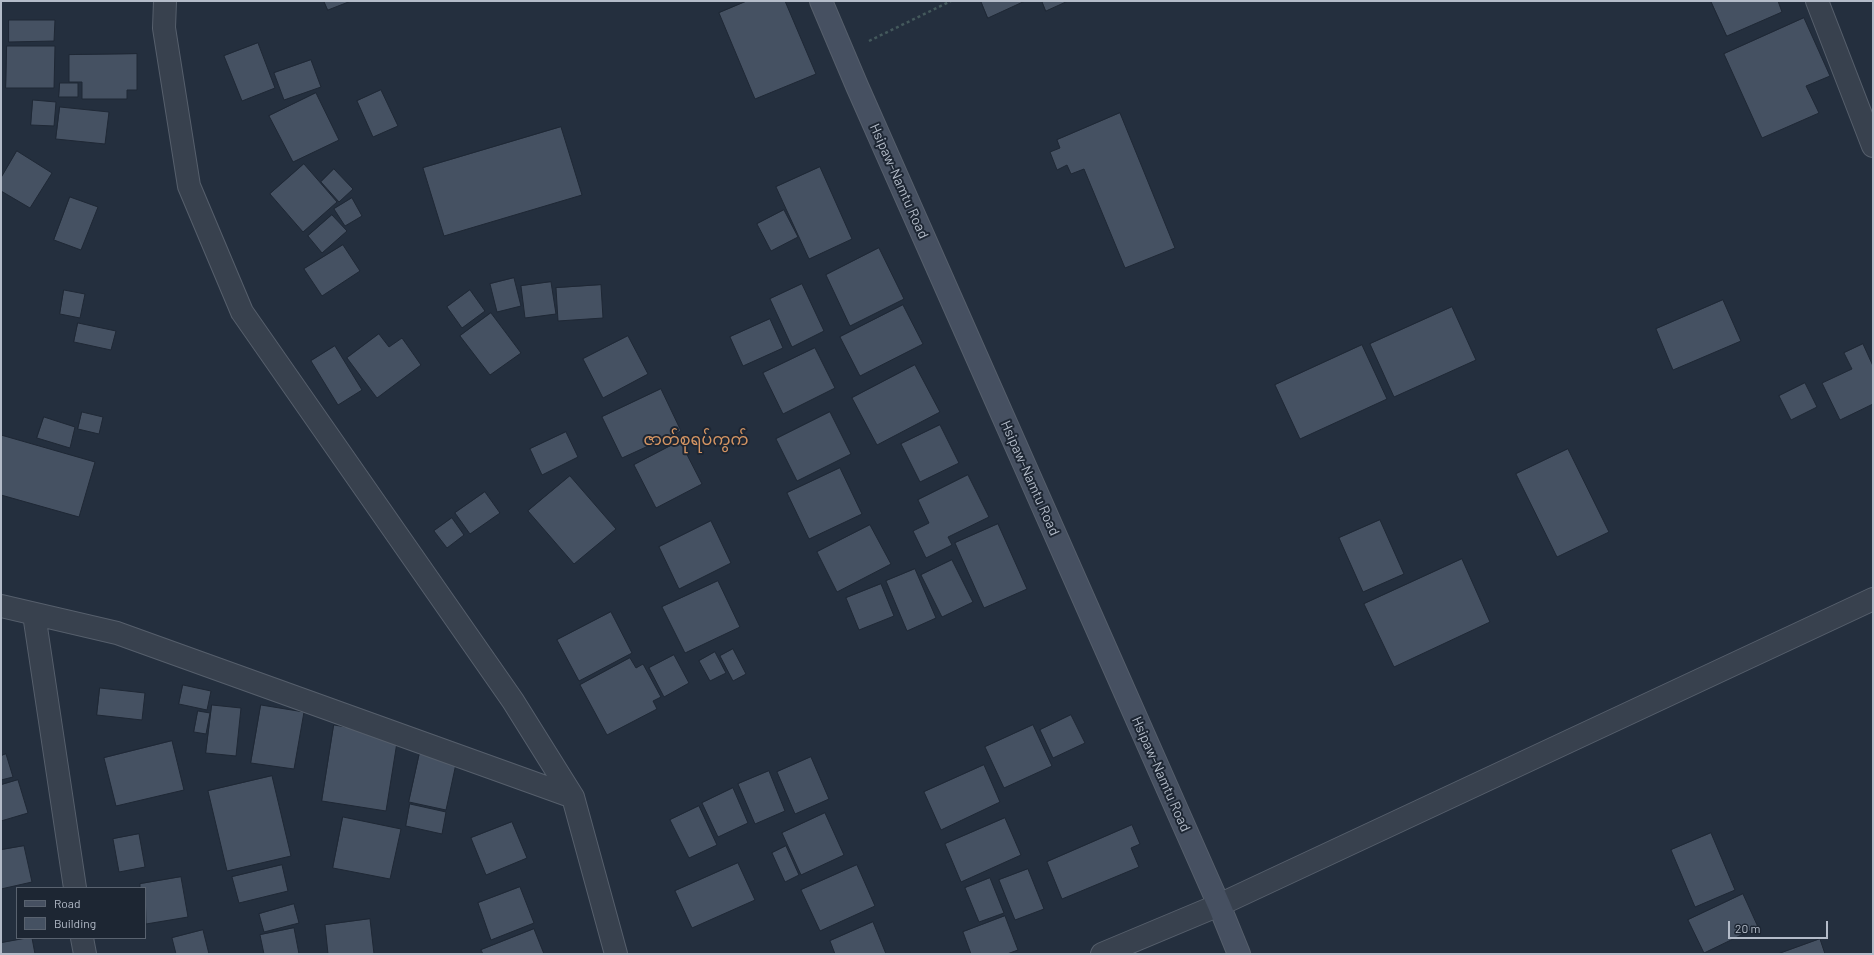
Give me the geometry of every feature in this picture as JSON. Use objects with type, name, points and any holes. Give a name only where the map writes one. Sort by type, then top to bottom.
[{"type":"main road","name":"Hsipaw-Namtu Road","points":[[821,1],[843,54],[1219,905],[1239,954]]},
{"type":"street","points":[[165,1],[164,28],[189,186],[242,312],[513,701],[573,797],[616,954]]},
{"type":"street","points":[[1817,1],[1873,146]]},
{"type":"street","points":[[1102,954],[1219,905],[1873,599]]},
{"type":"street","points":[[1,606],[116,633],[573,797]]},
{"type":"street","points":[[34,614],[75,887]]},
{"type":"street","points":[[82,939],[85,954]]},
{"type":"path","points":[[843,54],[951,1]]},
{"type":"building","points":[[324,1],[351,1],[328,10]]},
{"type":"building","points":[[747,1],[785,1],[816,74],[755,99],[719,13]]},
{"type":"building","points":[[981,1],[1025,1],[988,18]]},
{"type":"building","points":[[1042,1],[1068,1],[1046,11]]},
{"type":"building","points":[[1711,1],[1778,1],[1782,12],[1727,36]]},
{"type":"building","points":[[1804,18],[1830,76],[1806,86],[1819,113],[1762,138],[1724,54]]},
{"type":"building","points":[[9,20],[55,20],[54,41],[9,42]]},
{"type":"building","points":[[258,43],[275,88],[242,101],[224,56]]},
{"type":"building","points":[[7,46],[55,46],[54,88],[6,88]]},
{"type":"building","points":[[137,54],[137,90],[127,90],[127,99],[82,99],[82,82],[69,82],[69,55]]},
{"type":"building","points":[[311,60],[321,87],[284,100],[274,73]]},
{"type":"building","points":[[60,83],[78,83],[78,97],[59,97]]},
{"type":"building","points":[[381,90],[398,126],[373,137],[357,101]]},
{"type":"building","points":[[316,93],[339,140],[293,162],[269,116]]},
{"type":"building","points":[[33,100],[56,102],[54,126],[31,125]]},
{"type":"building","points":[[60,107],[109,112],[105,144],[56,139]]},
{"type":"building","points":[[1120,113],[1175,248],[1125,268],[1084,169],[1071,174],[1067,165],[1057,170],[1050,152],[1060,148],[1057,140]]},
{"type":"building","points":[[561,127],[582,195],[444,236],[423,168]]},
{"type":"building","points":[[17,151],[52,173],[30,208],[1,191],[1,178]]},
{"type":"building","points":[[304,164],[337,202],[303,232],[270,194]]},
{"type":"building","points":[[820,167],[852,239],[809,259],[776,187]]},
{"type":"building","points":[[334,169],[353,189],[339,202],[321,182]]},
{"type":"building","points":[[70,197],[98,207],[81,250],[54,240]]},
{"type":"building","points":[[352,198],[362,216],[345,226],[334,209]]},
{"type":"building","points":[[784,210],[798,237],[771,251],[757,224]]},
{"type":"building","points":[[332,215],[347,231],[322,253],[308,236]]},
{"type":"building","points":[[343,245],[360,271],[322,296],[304,269]]},
{"type":"building","points":[[879,248],[904,299],[850,326],[826,275]]},
{"type":"building","points":[[514,278],[521,306],[497,312],[490,284]]},
{"type":"building","points":[[551,282],[556,314],[525,318],[521,286]]},
{"type":"building","points":[[802,284],[824,331],[792,347],[770,299]]},
{"type":"building","points":[[601,285],[603,318],[558,321],[556,288]]},
{"type":"building","points":[[64,290],[85,294],[80,318],[60,314]]},
{"type":"building","points":[[470,290],[485,311],[462,328],[447,307]]},
{"type":"building","points":[[1723,300],[1741,341],[1673,370],[1656,329]]},
{"type":"building","points":[[903,305],[923,344],[860,376],[840,337]]},
{"type":"building","points":[[1452,307],[1476,360],[1394,397],[1370,344]]},
{"type":"building","points":[[491,313],[521,353],[490,375],[460,336]]},
{"type":"building","points":[[770,319],[783,348],[743,366],[730,337]]},
{"type":"building","points":[[78,323],[116,331],[111,350],[74,342]]},
{"type":"building","points":[[379,334],[389,347],[402,338],[421,365],[377,398],[347,358]]},
{"type":"building","points":[[628,336],[648,374],[603,398],[583,359]]},
{"type":"building","points":[[1863,344],[1873,366],[1873,404],[1840,420],[1822,383],[1852,369],[1844,353]]},
{"type":"building","points":[[1362,345],[1387,399],[1300,439],[1275,385]]},
{"type":"building","points":[[335,346],[362,390],[338,405],[311,361]]},
{"type":"building","points":[[815,348],[835,388],[783,414],[763,373]]},
{"type":"building","points":[[915,365],[940,412],[877,445],[852,398]]},
{"type":"building","points":[[1805,383],[1817,407],[1791,420],[1779,396]]},
{"type":"building","points":[[661,389],[681,431],[622,458],[602,417]]},
{"type":"building","points":[[82,412],[103,417],[99,434],[78,429]]},
{"type":"building","points":[[830,412],[851,454],[797,481],[776,439]]},
{"type":"building","points":[[44,417],[75,427],[70,448],[37,438]]},
{"type":"building","points":[[940,425],[959,463],[920,482],[901,444]]},
{"type":"building","points":[[566,432],[578,457],[542,475],[530,449]]},
{"type":"building","points":[[1,435],[95,462],[79,517],[1,495]]},
{"type":"building","points":[[680,441],[702,484],[656,508],[634,465]]},
{"type":"building","points":[[1568,449],[1609,532],[1557,557],[1516,474]]},
{"type":"building","points":[[840,468],[862,514],[809,539],[787,493]]},
{"type":"building","points":[[968,475],[989,517],[948,537],[952,545],[926,558],[913,531],[929,523],[918,500]]},
{"type":"building","points":[[570,476],[616,529],[574,564],[528,511]]},
{"type":"building","points":[[485,492],[500,513],[470,534],[455,513]]},
{"type":"building","points":[[452,518],[464,535],[447,548],[434,531]]},
{"type":"building","points":[[1380,520],[1404,574],[1363,592],[1339,538]]},
{"type":"building","points":[[711,521],[731,563],[679,589],[659,547]]},
{"type":"building","points":[[998,524],[1027,589],[984,608],[955,543]]},
{"type":"building","points":[[870,525],[891,564],[837,592],[817,552]]},
{"type":"building","points":[[1462,559],[1490,622],[1394,667],[1364,604]]},
{"type":"building","points":[[952,560],[973,602],[942,617],[921,575]]},
{"type":"building","points":[[915,569],[936,618],[907,631],[886,581]]},
{"type":"building","points":[[718,581],[740,627],[685,653],[662,607]]},
{"type":"building","points":[[881,584],[894,616],[859,630],[846,598]]},
{"type":"building","points":[[611,612],[632,653],[579,681],[557,640]]},
{"type":"building","points":[[733,649],[746,674],[733,681],[720,656]]},
{"type":"building","points":[[715,652],[726,673],[710,681],[699,661]]},
{"type":"building","points":[[674,655],[689,683],[664,697],[649,668]]},
{"type":"building","points":[[630,658],[636,668],[643,664],[661,697],[653,701],[657,709],[607,735],[580,685]]},
{"type":"building","points":[[183,685],[211,691],[207,710],[179,704]]},
{"type":"building","points":[[100,688],[145,693],[142,720],[97,715]]},
{"type":"building","points":[[212,705],[241,708],[236,756],[206,753]]},
{"type":"building","points":[[261,705],[304,712],[294,769],[251,763]]},
{"type":"building","points":[[198,711],[210,713],[206,734],[194,732]]},
{"type":"building","points":[[1071,715],[1085,743],[1053,758],[1040,730]]},
{"type":"building","points":[[334,725],[398,736],[386,811],[322,801]]},
{"type":"building","points":[[1033,725],[1052,766],[1004,788],[985,747]]},
{"type":"building","points":[[172,741],[184,790],[116,806],[104,758]]},
{"type":"building","points":[[420,752],[457,759],[446,810],[409,802]]},
{"type":"building","points":[[6,754],[13,777],[1,780],[1,756]]},
{"type":"building","points":[[811,757],[829,799],[795,814],[777,772]]},
{"type":"building","points":[[984,765],[1000,802],[941,830],[924,792]]},
{"type":"building","points":[[769,771],[785,811],[755,824],[738,784]]},
{"type":"building","points":[[272,776],[291,856],[227,871],[208,791]]},
{"type":"building","points":[[18,780],[28,813],[1,821],[1,785]]},
{"type":"building","points":[[733,788],[748,823],[718,837],[702,803]]},
{"type":"building","points":[[410,804],[446,812],[442,834],[406,826]]},
{"type":"building","points":[[699,806],[717,845],[689,858],[670,820]]},
{"type":"building","points":[[825,813],[844,855],[801,875],[782,833]]},
{"type":"building","points":[[343,817],[401,829],[390,879],[333,868]]},
{"type":"building","points":[[1005,818],[1021,855],[961,882],[945,844]]},
{"type":"building","points":[[512,822],[527,858],[486,875],[471,838]]},
{"type":"building","points":[[1132,825],[1140,844],[1131,848],[1139,867],[1062,899],[1047,862]]},
{"type":"building","points":[[1711,833],[1735,890],[1695,907],[1671,850]]},
{"type":"building","points":[[139,834],[145,867],[119,872],[113,839]]},
{"type":"building","points":[[24,846],[32,882],[1,889],[1,850]]},
{"type":"building","points":[[786,846],[799,875],[785,882],[772,853]]},
{"type":"building","points":[[738,863],[755,900],[692,928],[675,891]]},
{"type":"building","points":[[282,865],[288,891],[239,903],[232,877]]},
{"type":"building","points":[[857,865],[875,906],[820,931],[801,890]]},
{"type":"building","points":[[1028,869],[1044,909],[1015,920],[999,880]]},
{"type":"building","points":[[181,877],[188,917],[146,924],[146,887],[140,887],[140,884]]},
{"type":"building","points":[[990,878],[1004,913],[979,922],[965,888]]},
{"type":"building","points":[[520,887],[534,923],[491,940],[478,903]]},
{"type":"building","points":[[1743,894],[1758,927],[1704,953],[1688,920]]},
{"type":"building","points":[[294,904],[299,923],[264,932],[259,914]]},
{"type":"building","points":[[1005,916],[1018,950],[1007,954],[971,954],[963,932]]},
{"type":"building","points":[[370,919],[374,954],[328,954],[325,925]]},
{"type":"building","points":[[873,922],[886,954],[835,954],[830,941]]},
{"type":"building","points":[[294,928],[299,954],[264,954],[260,935]]},
{"type":"building","points":[[534,929],[544,954],[483,954],[481,950]]},
{"type":"building","points":[[203,930],[209,954],[176,954],[172,938]]},
{"type":"building","points":[[22,939],[32,939],[35,954],[1,954],[1,943]]},
{"type":"building","points":[[1820,939],[1825,954],[1778,954]]},
{"type":"district","name":"ဇာတ်စုရပ်ကွက်","points":[[696,440]]}]
